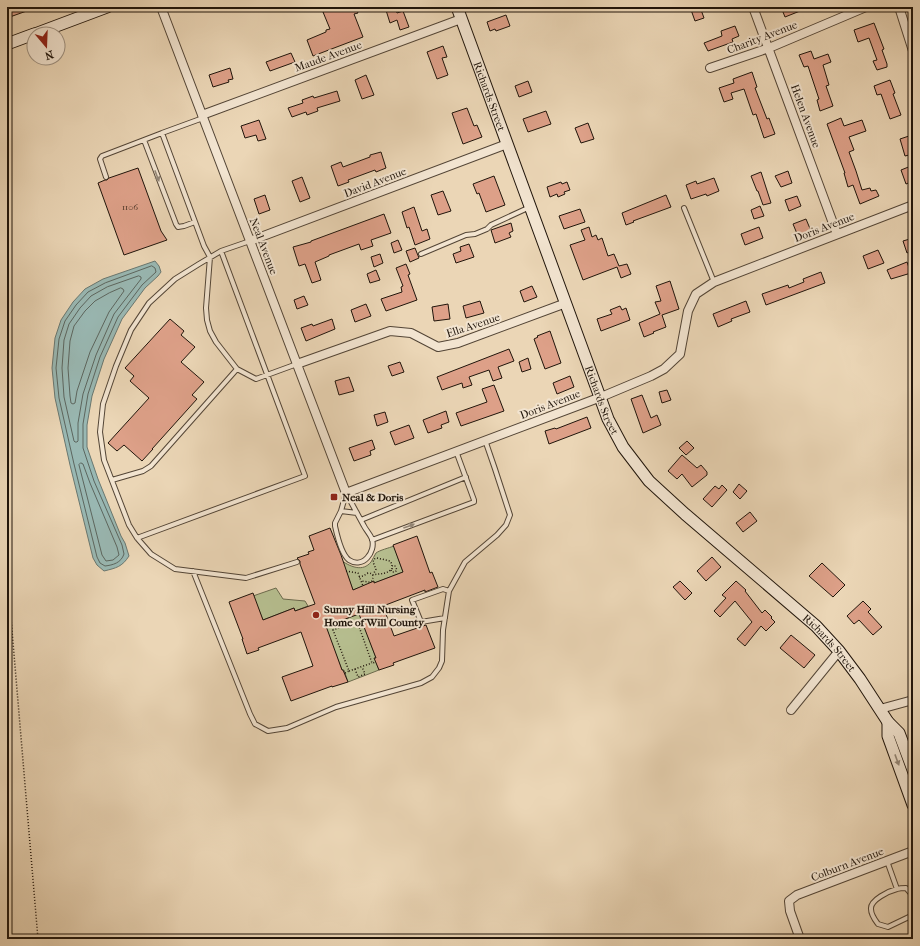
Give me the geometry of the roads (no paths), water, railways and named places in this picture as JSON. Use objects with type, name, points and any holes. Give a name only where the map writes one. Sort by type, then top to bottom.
[{"type":"street","points":[[56,26],[107,7]]},
{"type":"street","name":"Neal Avenue","points":[[161,7],[346,493]]},
{"type":"street","name":"Richards Street","points":[[457,7],[608,419],[623,447],[649,481],[685,514],[816,626],[860,679],[888,722],[899,732],[913,770]]},
{"type":"street","name":"Helen Avenue","points":[[753,7],[837,234]]},
{"type":"street","name":"Charity Avenue","points":[[710,68],[768,48],[866,7]]},
{"type":"street","points":[[899,7],[913,52]]},
{"type":"street","name":"Maude Avenue","points":[[202,116],[461,18]]},
{"type":"street","points":[[7,44],[26,37]]},
{"type":"street","name":"David Avenue","points":[[250,241],[507,144]]},
{"type":"street","name":"Doris Avenue","points":[[346,493],[601,397],[651,376],[664,369],[680,354],[688,311],[696,294],[714,282],[913,205]]},
{"type":"street","name":"Ella Avenue","points":[[297,364],[390,331],[411,333],[438,347],[458,343],[566,303]]},
{"type":"street","points":[[791,710],[839,652]]},
{"type":"street","points":[[880,709],[913,700]]},
{"type":"street","name":"Richards Street","points":[[888,722],[888,736],[913,805]]},
{"type":"street","name":"Colburn Avenue","points":[[800,939],[790,911],[789,901],[797,895],[913,851]]},
{"type":"lane","points":[[106,177],[100,159],[102,156],[202,116]]},
{"type":"lane","points":[[162,133],[204,246],[210,257],[206,308],[210,331],[216,342],[237,369],[256,379],[297,364]]},
{"type":"lane","points":[[144,140],[176,224],[178,227],[195,222]]},
{"type":"lane","points":[[421,254],[466,235],[475,234],[486,229],[490,225],[530,207]]},
{"type":"lane","points":[[684,208],[714,282]]},
{"type":"lane","points":[[250,241],[210,257],[175,279],[149,303],[132,330],[119,359],[103,404],[100,432],[104,460],[124,512],[137,538],[151,554],[175,569],[246,578],[297,562]]},
{"type":"lane","points":[[137,538],[305,476],[221,252]]},
{"type":"lane","points":[[112,480],[143,471],[151,466],[237,369]]},
{"type":"lane","points":[[193,571],[250,714],[255,724],[268,731],[287,728],[336,707],[421,683],[432,677],[440,668],[442,661],[443,630],[449,591],[465,562],[497,535],[506,525],[510,515],[498,475],[485,440]]},
{"type":"lane","points":[[372,540],[474,502],[456,451]]},
{"type":"lane","points":[[361,520],[466,477]]},
{"type":"lane","points":[[346,493],[372,540],[371,552],[368,558],[363,562],[355,562],[350,560],[344,554],[334,526],[346,493]]},
{"type":"lane","points":[[340,511],[357,513]]},
{"type":"lane","points":[[445,618],[421,622],[412,600],[443,589],[449,591]]},
{"type":"lane","points":[[886,861],[897,888]]},
{"type":"lane","points":[[913,896],[906,888],[897,888],[874,901],[871,909],[878,924],[888,927],[913,915]]},
{"type":"water","points":[[155,261],[161,272],[145,288],[122,319],[104,359],[92,396],[87,425],[87,447],[98,479],[129,556],[124,563],[104,571],[97,565],[93,558],[55,398],[52,368],[55,338],[61,320],[73,302],[85,289],[103,279]]},
{"type":"place","name":"Neal & Doris","points":[[334,497]]},
{"type":"place","name":"Sunny Hill Nursing Home of Will County","points":[[316,615]]}]
